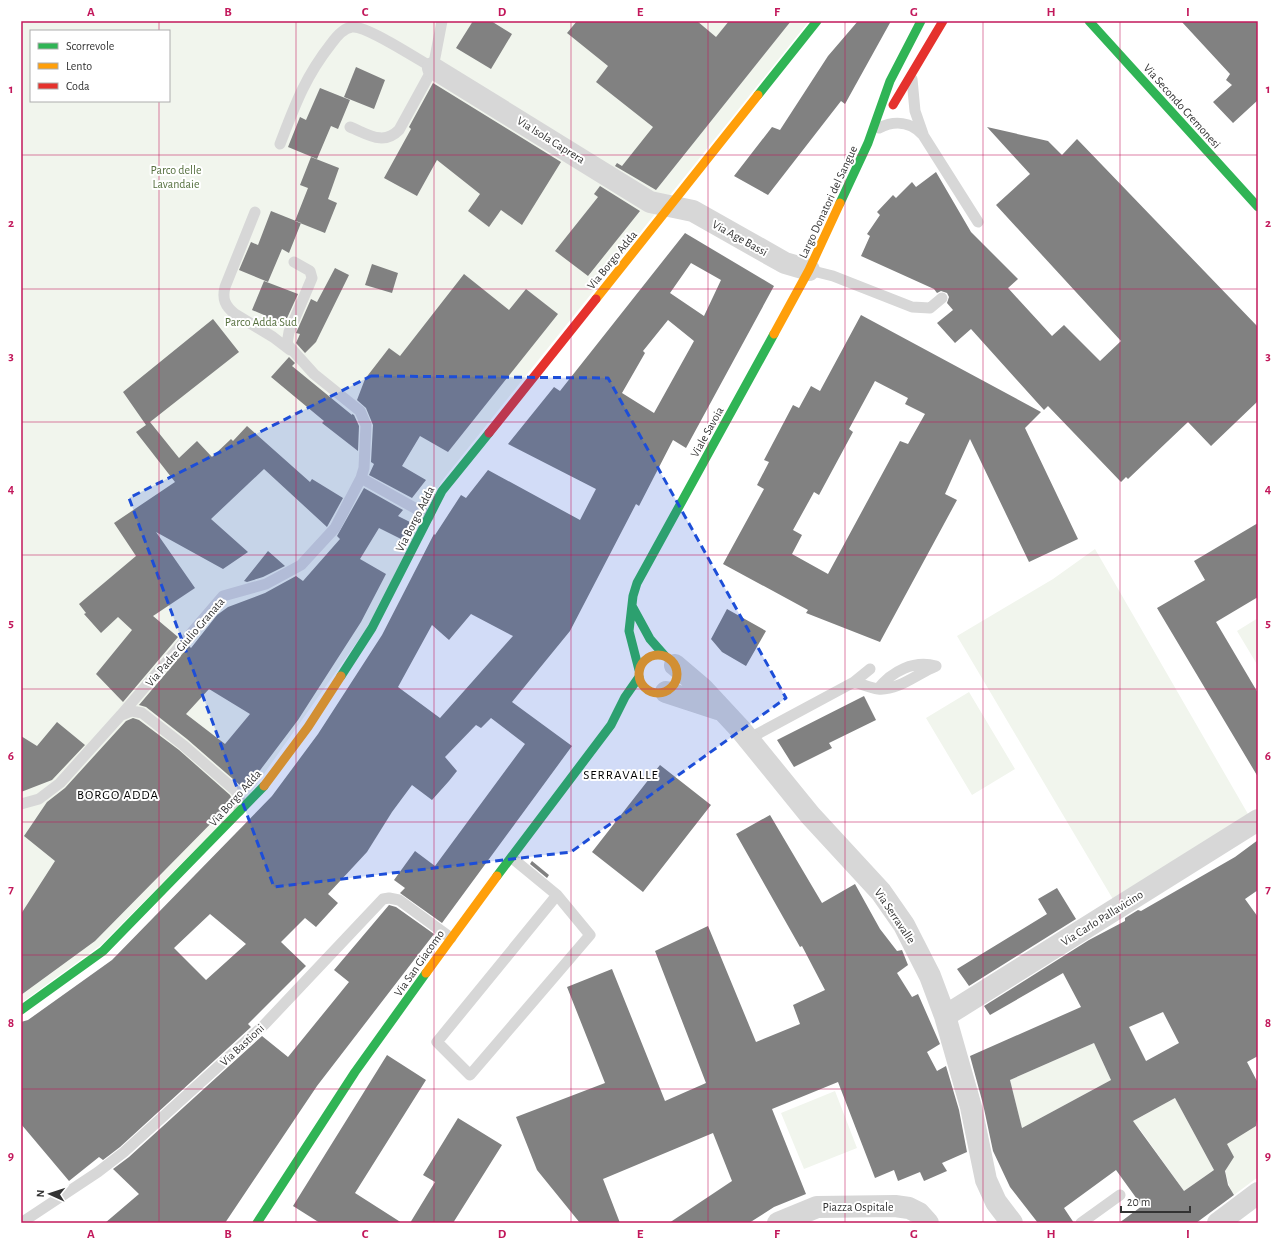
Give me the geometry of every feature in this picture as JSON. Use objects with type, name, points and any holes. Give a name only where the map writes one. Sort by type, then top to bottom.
[{"type":"street","name":"Via Borgo Adda","points":[[21,1010],[103,951],[262,789],[285,758],[372,628],[442,491],[671,206],[817,21]]},
{"type":"street","name":"Largo Donatori del Sangue","points":[[809,270],[868,143],[890,81],[921,21]]},
{"type":"street","name":"Largo Donatori del Sangue","points":[[868,143],[879,128],[943,21]]},
{"type":"street","name":"Via Secondo Cremonesi","points":[[1089,21],[1258,208]]},
{"type":"street","name":"Via Isola Caprera","points":[[433,68],[650,202],[671,206]]},
{"type":"street","name":"Via Age Bassi","points":[[671,206],[693,211],[785,263],[809,270]]},
{"type":"street","name":"Viale Savoia","points":[[639,673],[629,631],[637,583],[809,270]]},
{"type":"street","points":[[632,606],[646,635],[653,646],[670,661],[677,678],[675,683],[645,700]]},
{"type":"street","points":[[660,692],[644,687],[639,673],[642,664],[652,656],[670,661]]},
{"type":"street","name":"Via Serravalle","points":[[670,661],[702,688],[748,739],[810,815],[891,904],[917,950],[945,1016],[971,1107],[982,1169],[990,1191],[1012,1223]]},
{"type":"street","name":"Via San Giacomo","points":[[257,1223],[355,1072],[451,938],[611,725],[639,673]]},
{"type":"street","name":"Via Serravalle","points":[[660,692],[721,710]]},
{"type":"street","name":"Via San Giacomo","points":[[611,725],[630,712]]},
{"type":"street","name":"Via Carlo Pallavicino","points":[[945,1016],[1258,820]]},
{"type":"street","points":[[1218,1223],[1258,1193]]},
{"type":"street","name":"Piazza Ospitale","points":[[778,1223],[808,1210],[828,1206],[895,1206],[914,1211],[928,1223]]},
{"type":"lane","points":[[351,21],[433,68]]},
{"type":"lane","points":[[350,127],[384,139],[392,137],[399,130],[433,68],[442,21]]},
{"type":"lane","points":[[280,144],[301,90],[316,62],[337,36],[345,30],[352,27],[367,31]]},
{"type":"lane","points":[[912,73],[913,97],[923,135]]},
{"type":"lane","points":[[879,128],[887,124],[907,124],[916,128],[923,135],[978,222]]},
{"type":"lane","points":[[255,212],[225,287],[224,300],[230,310],[235,314],[273,337],[290,350]]},
{"type":"lane","points":[[290,350],[287,344],[287,338],[312,278],[310,271],[294,262]]},
{"type":"lane","points":[[809,270],[833,276],[912,307],[930,308],[942,298]]},
{"type":"lane","name":"Via Padre Giulio Granata","points":[[21,804],[39,799],[60,783],[121,715],[223,596],[266,584],[301,566],[335,528],[361,478],[365,456],[364,418],[360,411],[314,374],[290,350]]},
{"type":"lane","points":[[361,478],[429,516]]},
{"type":"lane","points":[[748,739],[854,682],[870,669]]},
{"type":"lane","points":[[854,682],[878,689]]},
{"type":"lane","points":[[121,715],[132,711],[142,713],[183,745],[236,791],[240,801],[237,815]]},
{"type":"lane","points":[[512,858],[557,895],[590,935],[470,1075],[438,1042],[557,895]]},
{"type":"lane","name":"Via Bastioni","points":[[21,1222],[66,1194],[124,1152],[264,1025],[383,899],[389,898],[399,900],[451,938]]},
{"type":"lane","points":[[1081,1223],[1120,1194]]},
{"type":"highlighted area","points":[[371,376],[608,378],[786,698],[571,852],[274,887],[129,498]]},
{"type":"green space","name":"Parco Adda Sud","points":[[21,21],[809,21],[441,482],[369,625],[249,795],[101,945],[21,1003]]},
{"type":"green space","points":[[1095,549],[1248,814],[1114,901],[957,636],[1053,579]]},
{"type":"green space","points":[[1258,618],[1258,666],[1237,631]]},
{"type":"green space","points":[[969,692],[1015,769],[972,795],[926,718]]},
{"type":"green space","points":[[1094,1043],[1111,1080],[1022,1128],[1010,1080]]},
{"type":"green space","points":[[835,1091],[857,1148],[804,1169],[781,1113]]},
{"type":"green space","points":[[1175,1098],[1214,1170],[1184,1191],[1139,1128],[1090,1162],[1055,1164]]},
{"type":"green space","points":[[1258,1114],[1258,1177],[1234,1195],[1230,1188],[1226,1174],[1223,1136]]},
{"type":"building","points":[[473,21],[491,21],[512,34],[491,69],[456,48]]},
{"type":"building","points":[[577,21],[697,21],[716,37],[729,21],[791,21],[656,190],[615,166],[617,163],[622,166],[653,127],[596,82],[608,66],[567,33]]},
{"type":"building","points":[[858,21],[891,21],[845,104],[841,101],[768,195],[734,176],[772,127],[780,130],[828,56]]},
{"type":"building","points":[[1181,21],[1258,21],[1258,100],[1233,123],[1213,102],[1232,85],[1226,80],[1230,74]]},
{"type":"building","points":[[356,67],[385,80],[374,109],[344,97]]},
{"type":"building","points":[[433,83],[561,162],[522,225],[501,210],[489,227],[468,211],[480,194],[437,160],[417,196],[384,178],[411,129],[409,127]]},
{"type":"building","points":[[320,88],[350,100],[338,129],[331,126],[317,159],[288,147],[300,117],[306,120]]},
{"type":"building","points":[[987,127],[1048,141],[1062,155],[1077,139],[1258,327],[1258,401],[1211,446],[1188,422],[1128,479],[1126,477],[1121,482],[1048,406],[1044,410],[971,329],[955,343],[937,323],[953,310],[947,303],[949,297],[947,293],[941,291],[937,293],[934,289],[861,256],[870,236],[867,234],[880,215],[877,212],[893,195],[896,198],[912,182],[916,187],[936,172],[971,232],[1018,279],[1008,288],[1052,336],[1064,325],[1100,361],[1121,341],[996,205],[1030,174]]},
{"type":"building","points":[[311,157],[339,168],[328,199],[337,203],[325,233],[295,221],[308,188],[300,185]]},
{"type":"building","points":[[600,186],[640,211],[588,276],[555,251],[598,197],[594,194]]},
{"type":"building","points":[[271,211],[301,223],[289,253],[282,249],[268,282],[239,270],[251,242],[258,245]]},
{"type":"building","points":[[685,233],[774,286],[686,448],[673,440],[639,506],[636,504],[570,631],[512,702],[572,746],[442,923],[400,893],[405,888],[394,880],[415,851],[435,866],[525,744],[491,718],[481,728],[476,725],[445,757],[457,771],[432,800],[412,785],[392,812],[367,852],[328,894],[338,903],[316,927],[305,918],[281,942],[306,966],[248,1024],[251,1027],[120,1147],[103,1160],[99,1157],[69,1181],[21,1124],[21,1022],[28,1020],[112,960],[272,796],[318,734],[382,635],[434,534],[435,535],[461,495],[466,498],[488,470],[580,520],[596,489],[508,444],[554,387],[560,391]],"holes":[[[691,263],[721,280],[704,316],[670,293]],[[668,320],[694,341],[654,413],[622,393],[645,353],[643,351]],[[471,614],[513,636],[440,718],[398,687],[432,625],[449,640]],[[210,914],[246,944],[206,980],[174,948]]]},
{"type":"building","points":[[372,264],[398,273],[392,293],[365,285]]},
{"type":"building","points":[[335,268],[349,275],[316,342],[305,353],[296,343],[300,334],[296,333],[311,299],[317,302]]},
{"type":"building","points":[[464,274],[509,310],[526,289],[558,314],[448,452],[420,436],[402,466],[426,480],[412,498],[369,475],[374,464],[371,462],[373,425],[366,408],[357,400],[365,379],[389,348],[400,356]]},
{"type":"building","points":[[264,281],[298,294],[283,327],[263,318],[264,315],[252,310]]},
{"type":"building","points":[[861,315],[1041,412],[1025,428],[1078,539],[1029,562],[970,439],[945,494],[957,500],[880,642],[806,613],[808,610],[723,564],[764,489],[757,485],[769,462],[764,460],[793,405],[799,408],[811,386],[820,391]],"holes":[[[875,381],[908,398],[905,404],[925,414],[908,444],[900,441],[828,574],[792,554],[802,535],[793,530],[814,492],[819,495],[853,432],[849,429]]]},
{"type":"building","points":[[213,319],[239,352],[150,422],[179,458],[197,441],[212,457],[231,439],[233,441],[247,426],[310,482],[312,479],[343,498],[327,527],[264,469],[211,519],[248,552],[223,569],[156,532],[195,588],[153,616],[178,637],[123,702],[96,674],[132,630],[118,617],[101,633],[84,614],[86,613],[79,604],[136,556],[114,523],[175,482],[136,432],[146,425],[123,392]]},
{"type":"building","points":[[289,357],[295,363],[292,366],[352,415],[354,415],[359,426],[358,451],[322,423],[324,421],[271,377]]},
{"type":"building","points":[[364,488],[403,510],[398,516],[412,523],[403,540],[379,528],[360,559],[386,574],[361,622],[298,720],[252,781],[243,790],[241,786],[187,739],[146,707],[139,705],[189,646],[191,648],[217,615],[228,607],[265,593],[296,576],[303,581],[340,539],[337,536]],"holes":[[[209,689],[250,714],[225,744],[186,714]]]},
{"type":"building","points":[[1258,523],[1258,597],[1216,622],[1258,693],[1258,777],[1157,608],[1205,580],[1194,561]]},
{"type":"building","points":[[268,551],[285,566],[263,577],[247,582],[244,581]]},
{"type":"building","points":[[727,609],[766,631],[746,666],[722,652],[711,639]]},
{"type":"building","points":[[864,696],[876,720],[829,743],[832,748],[794,767],[777,740]]},
{"type":"building","points":[[133,718],[139,720],[179,750],[230,795],[233,801],[95,941],[21,995],[21,914],[55,861],[24,836],[47,802],[65,788],[126,721]]},
{"type":"building","points":[[57,722],[85,745],[52,780],[21,792],[21,736],[37,746]]},
{"type":"building","points":[[660,765],[711,805],[643,892],[592,852]]},
{"type":"building","points":[[770,815],[822,903],[855,884],[880,929],[897,951],[902,950],[908,965],[897,973],[912,997],[918,994],[940,1044],[927,1052],[937,1071],[946,1066],[959,1110],[967,1152],[942,1163],[947,1171],[924,1181],[920,1172],[898,1181],[894,1170],[875,1178],[838,1082],[772,1109],[806,1194],[774,1207],[749,1223],[669,1223],[732,1181],[713,1133],[603,1179],[620,1223],[580,1223],[537,1170],[516,1117],[605,1083],[567,987],[612,969],[665,1101],[706,1083],[655,951],[708,926],[756,1042],[800,1024],[793,1005],[825,990],[802,946],[800,947],[736,834]]},
{"type":"building","points":[[1258,840],[1258,890],[1245,899],[1258,917],[1258,1056],[1247,1062],[1258,1083],[1258,1114],[1256,1126],[1227,1144],[1234,1157],[1225,1171],[1228,1185],[1234,1195],[1196,1223],[1119,1223],[1142,1206],[1116,1170],[1064,1208],[1074,1223],[1038,1223],[1010,1187],[993,1151],[983,1104],[970,1056],[1081,1007],[1063,973],[990,1015],[984,1006],[1089,940],[1125,921],[1125,918],[1138,910],[1141,911],[1235,857]],"holes":[[[1163,1012],[1179,1043],[1146,1061],[1129,1027]],[[1094,1043],[1111,1080],[1022,1128],[1010,1080]],[[1175,1098],[1214,1170],[1184,1191],[1133,1121]]]},
{"type":"building","points":[[532,861],[549,875],[547,878],[530,864]]},
{"type":"building","points":[[1057,888],[1076,919],[969,986],[957,969],[1047,914],[1038,899]]},
{"type":"building","points":[[389,905],[396,907],[434,934],[317,1086],[225,1223],[105,1223],[139,1194],[113,1169],[129,1157],[262,1036],[288,1057],[349,982],[334,970]]},
{"type":"building","points":[[387,1055],[426,1080],[355,1193],[402,1223],[320,1223],[293,1206]]},
{"type":"building","points":[[458,1118],[502,1145],[453,1223],[410,1223],[435,1182],[423,1175]]},
{"type":"traffic: fast","points":[[758,95],[817,21]]},
{"type":"traffic: fast","points":[[840,203],[868,143],[890,81],[921,21]]},
{"type":"traffic: fast","points":[[1089,21],[1258,207]]},
{"type":"traffic: fast","points":[[639,670],[629,631],[633,596],[637,583],[774,334]]},
{"type":"traffic: fast","points":[[341,676],[372,628],[442,491],[489,433]]},
{"type":"traffic: fast","points":[[632,606],[650,639],[665,656]]},
{"type":"traffic: fast","points":[[497,876],[611,725],[625,697],[639,677]]},
{"type":"traffic: fast","points":[[21,1010],[103,951],[264,786]]},
{"type":"traffic: fast","points":[[257,1223],[355,1072],[426,973]]},
{"type":"traffic: slow","points":[[596,299],[758,95]]},
{"type":"traffic: slow","points":[[774,334],[809,270],[840,203]]},
{"type":"traffic: slow","points":[[654,655],[662,655],[672,660],[676,667],[677,674],[676,681],[672,688],[662,693],[654,693],[644,688],[642,685],[639,678],[639,670],[644,660],[647,658],[654,655]]},
{"type":"traffic: slow","points":[[264,786],[308,727],[341,676]]},
{"type":"traffic: slow","points":[[426,973],[497,876]]},
{"type":"traffic: jam","points":[[893,105],[943,21]]},
{"type":"traffic: jam","points":[[489,433],[596,299]]},
{"type":"district","name":"SERRAVALLE","points":[[621,774]]},
{"type":"district","name":"BORGO ADDA","points":[[118,794]]},
{"type":"park label","name":"Parco delle Lavandaie","points":[[176,177]]}]
